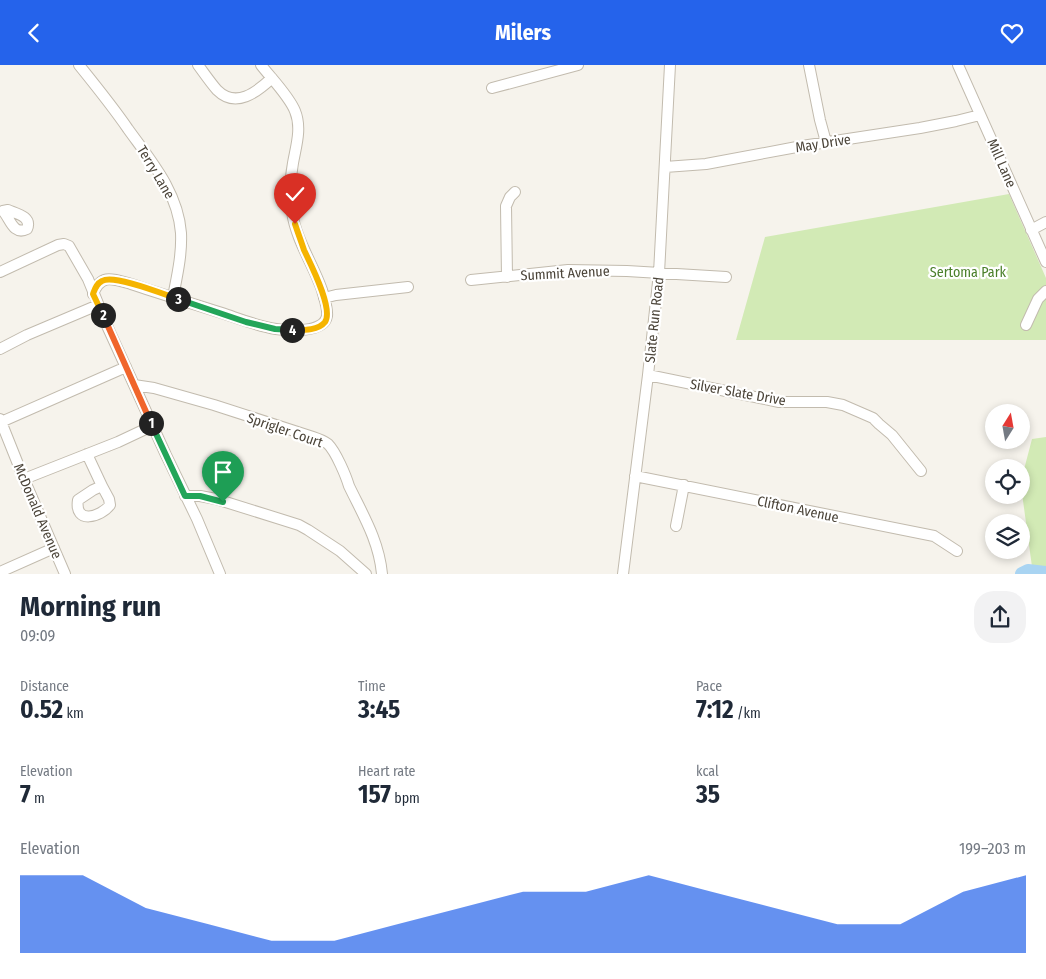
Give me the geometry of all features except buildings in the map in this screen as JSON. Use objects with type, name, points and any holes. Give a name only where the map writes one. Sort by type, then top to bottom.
[{"type":"street","name":"Terry Lane","points":[[79,65],[144,149],[172,195],[181,233],[181,253],[173,297]]},
{"type":"street","points":[[198,65],[218,91],[233,99],[248,96],[260,89],[272,78]]},
{"type":"street","points":[[93,294],[100,282],[112,279],[246,322],[275,329],[301,330],[315,328],[325,322],[327,310],[324,298],[303,247],[292,212],[290,188],[298,139],[298,119],[290,102],[261,65]]},
{"type":"street","points":[[492,88],[578,65]]},
{"type":"street","name":"Slate Run Road","points":[[623,574],[659,273],[670,65]]},
{"type":"street","points":[[809,65],[826,142]]},
{"type":"street","name":"Mill Lane","points":[[958,65],[1046,262]]},
{"type":"street","name":"May Drive","points":[[665,167],[706,164],[826,142],[920,128],[980,115]]},
{"type":"street","points":[[507,277],[506,206],[515,191]]},
{"type":"street","points":[[1031,229],[1046,222]]},
{"type":"street","points":[[0,272],[58,245],[64,244],[69,246],[88,279],[152,426],[197,519],[220,574]]},
{"type":"street","name":"Summit Avenue","points":[[471,281],[568,270],[726,277]]},
{"type":"street","points":[[324,298],[408,287]]},
{"type":"street","points":[[1026,325],[1038,299],[1046,291]]},
{"type":"street","points":[[0,349],[27,335],[98,305]]},
{"type":"street","points":[[0,421],[126,367]]},
{"type":"street","name":"Silver Slate Drive","points":[[648,375],[780,402],[818,401],[843,405],[880,424],[892,435],[921,471]]},
{"type":"street","name":"Sprigler Court","points":[[134,385],[154,388],[214,405],[327,443],[346,477],[376,542],[382,574]]},
{"type":"street","name":"McDonald Avenue","points":[[0,421],[65,574]]},
{"type":"street","points":[[24,479],[118,442],[152,426]]},
{"type":"street","points":[[87,454],[102,486]]},
{"type":"street","name":"Clifton Avenue","points":[[635,476],[934,536],[957,551]]},
{"type":"street","points":[[676,526],[684,485]]},
{"type":"street","points":[[185,496],[216,499],[299,525],[332,546],[366,574]]},
{"type":"street","points":[[0,572],[54,548]]},
{"type":"green space","name":"Sertoma Park","points":[[1009,194],[1046,278],[1046,340],[736,340],[765,237]]},
{"type":"green space","points":[[1046,437],[1046,574],[1033,574],[1030,552],[1030,514],[1025,514],[1023,504],[1030,504],[1030,459],[1027,459],[1032,439]]},
{"type":"waterway","points":[[1022,574],[1028,571],[1046,573]]},
{"type":"route","points":[[223,502],[200,496],[185,496],[93,294],[100,282],[112,279],[246,322],[284,330],[315,328],[325,322],[327,310],[319,282],[295,224]]}]
